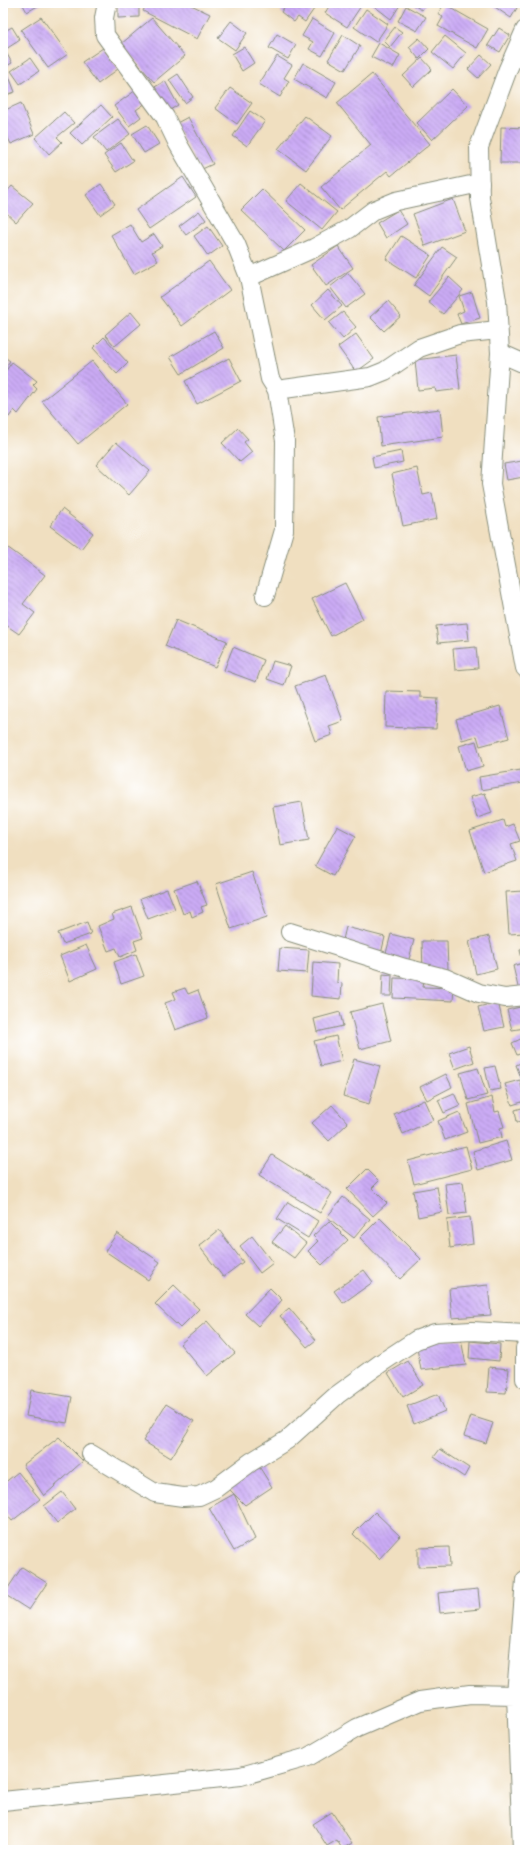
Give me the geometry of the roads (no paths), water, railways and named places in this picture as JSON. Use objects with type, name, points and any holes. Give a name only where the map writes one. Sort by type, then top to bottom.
[{"type":"street","points":[[107,3],[104,18],[105,35],[165,117],[178,144],[236,244],[250,277],[270,379],[277,390],[285,441],[284,530],[265,596]]},
{"type":"street","points":[[525,30],[508,69],[479,147],[480,198],[497,301],[500,353],[491,484],[525,668]]},
{"type":"street","points":[[250,277],[314,248],[349,229],[374,210],[396,201],[480,183]]},
{"type":"street","points":[[277,390],[370,377],[385,371],[419,348],[460,334],[498,330]]},
{"type":"street","points":[[500,353],[525,364]]},
{"type":"street","points":[[290,932],[405,968],[445,978],[479,992],[505,998],[525,996]]},
{"type":"street","points":[[91,1454],[155,1493],[183,1497],[199,1496],[216,1488],[251,1462],[287,1440],[337,1395],[416,1340],[435,1333],[472,1331],[525,1334]]},
{"type":"street","points":[[525,1348],[525,1379]]},
{"type":"street","points":[[522,1850],[516,1695],[525,1580]]},
{"type":"street","points":[[3,1801],[241,1776],[308,1757],[357,1728],[420,1701],[470,1694],[516,1695]]}]
